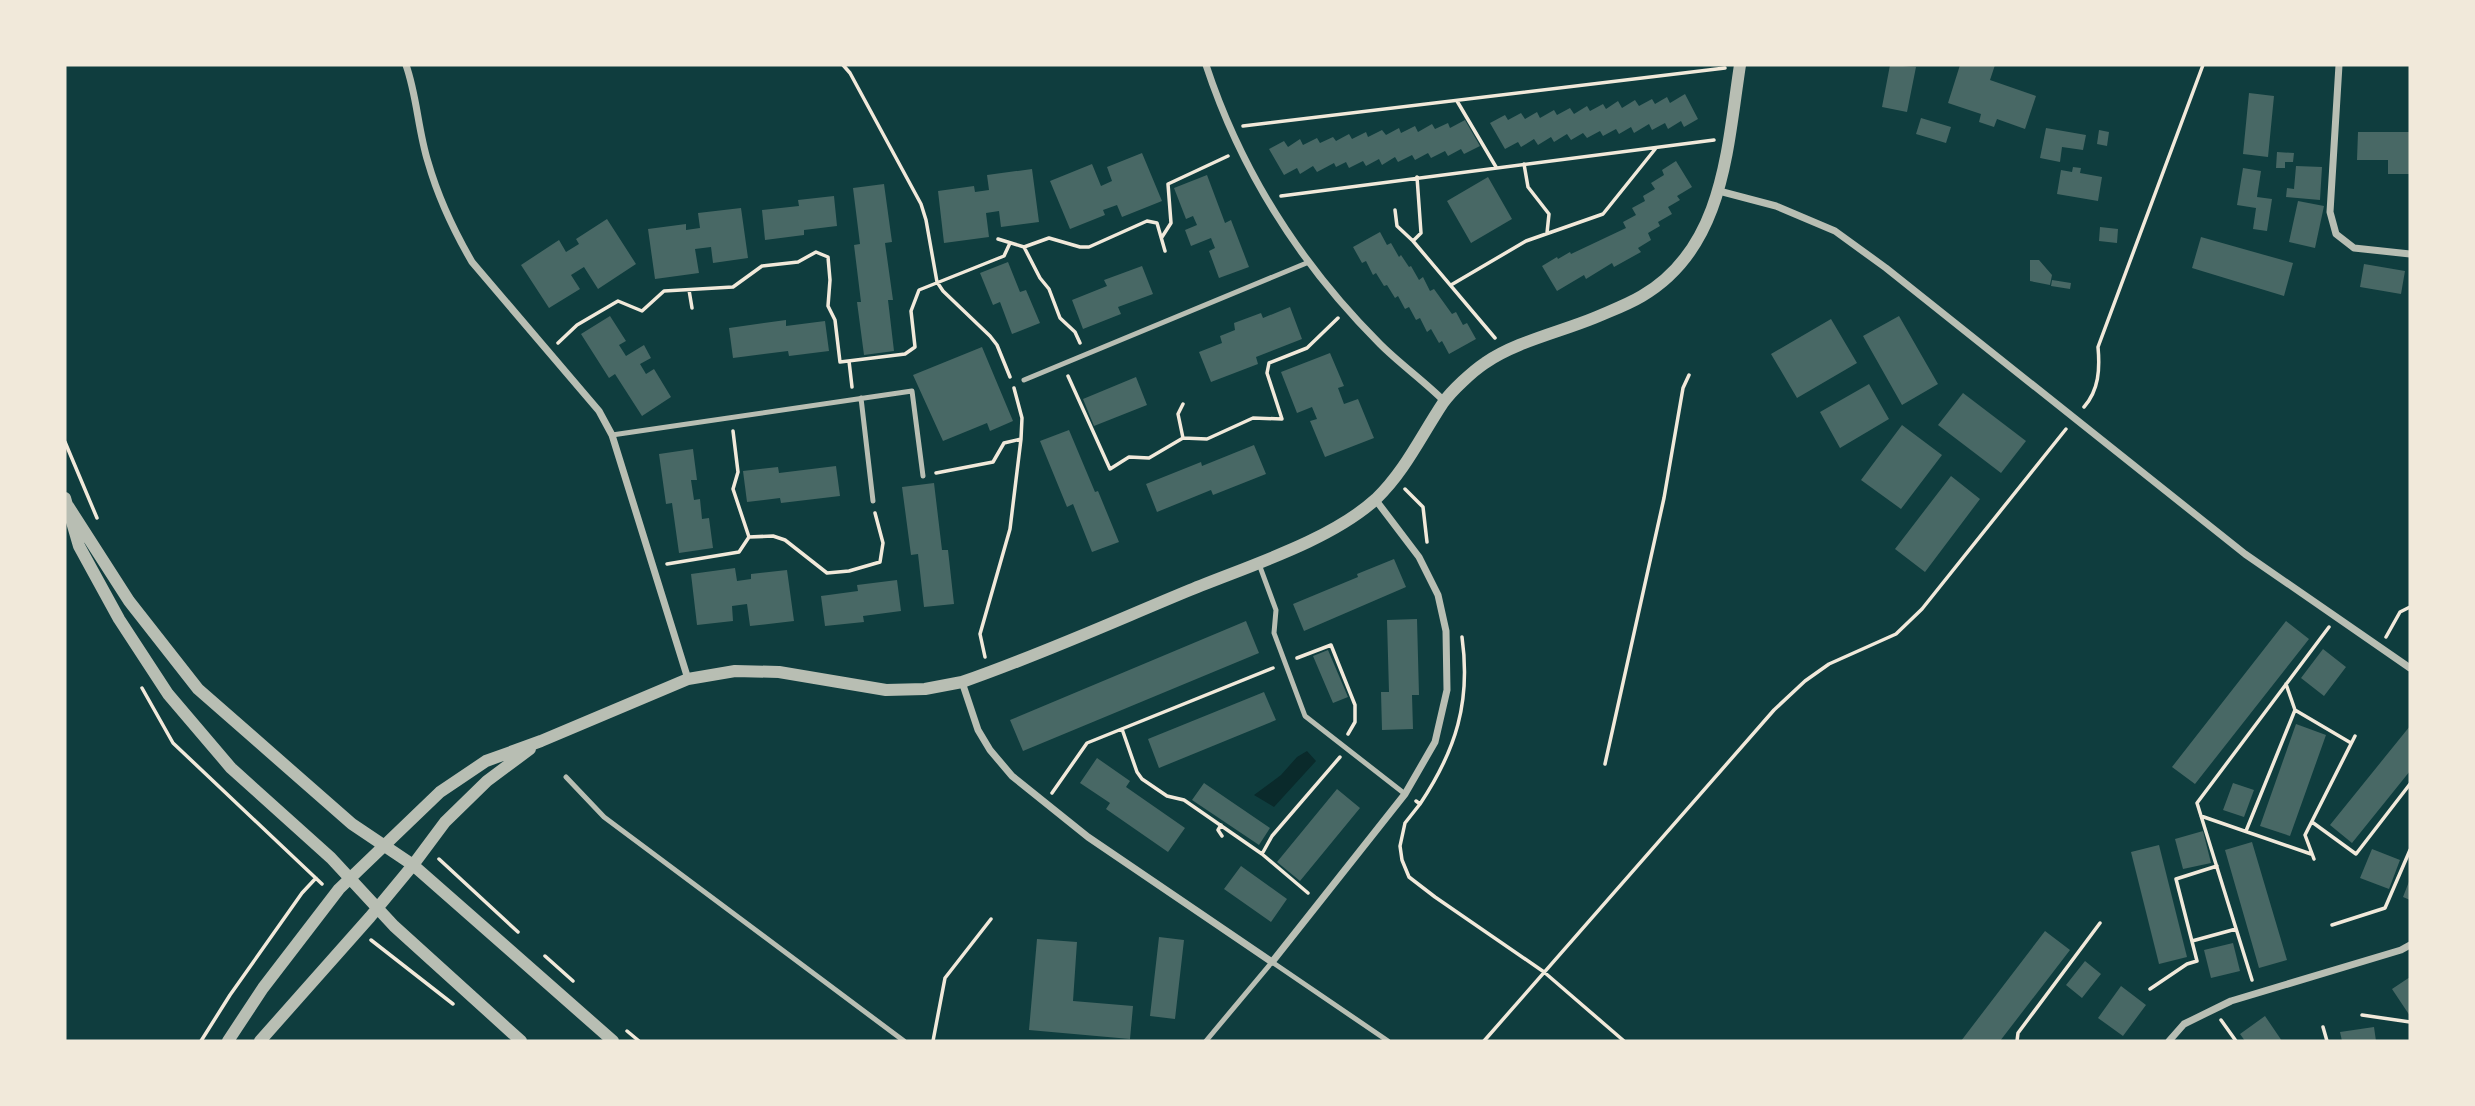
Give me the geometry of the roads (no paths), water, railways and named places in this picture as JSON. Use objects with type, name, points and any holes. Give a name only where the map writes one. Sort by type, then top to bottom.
[{"type":"street","points":[[406,65],[415,90],[427,160],[448,217],[472,262],[598,411],[612,435],[688,679]]},
{"type":"street","points":[[1206,65],[1240,151],[1265,199],[1309,262],[1381,345],[1444,401]]},
{"type":"street","points":[[2339,65],[2330,212],[2336,234],[2354,248],[2410,254]]},
{"type":"street","points":[[228,1041],[263,988],[350,878],[440,792],[486,761],[541,741],[688,679],[734,671],[779,672],[886,690],[925,689],[962,682],[1334,529],[1376,499],[1415,451],[1444,401],[1485,363],[1644,295],[1681,262],[1702,234],[1719,191],[1740,66]]},
{"type":"street","points":[[1719,191],[1776,206],[1835,231],[1886,268],[2245,554],[2410,668]]},
{"type":"street","points":[[962,682],[971,715],[990,750],[1012,776],[1088,837],[1272,962],[1405,794],[1435,742],[1447,690],[1446,631],[1438,595],[1419,556],[1376,499]]},
{"type":"street","points":[[66,502],[129,601],[198,689],[352,824],[413,866],[613,1041]]},
{"type":"street","points":[[66,502],[79,546],[119,619],[168,694],[231,768],[331,858],[394,926],[521,1041]]},
{"type":"street","points":[[260,1041],[413,866],[445,822],[486,781],[541,741]]},
{"type":"street","points":[[2169,1041],[2184,1024],[2214,1010],[2410,945]]},
{"type":"lane","points":[[1024,380],[1309,262]]},
{"type":"lane","points":[[612,435],[912,391],[923,476]]},
{"type":"lane","points":[[861,398],[873,501]]},
{"type":"lane","points":[[1258,562],[1276,610],[1274,633],[1306,716],[1405,794]]},
{"type":"lane","points":[[566,777],[604,817],[904,1041]]},
{"type":"lane","points":[[1206,1041],[1272,962],[1388,1041]]},
{"type":"lane","points":[[892,1041],[895,1034]]},
{"type":"water","points":[[1307,751],[1316,761],[1274,807],[1254,795],[1281,775],[1297,757]]}]
